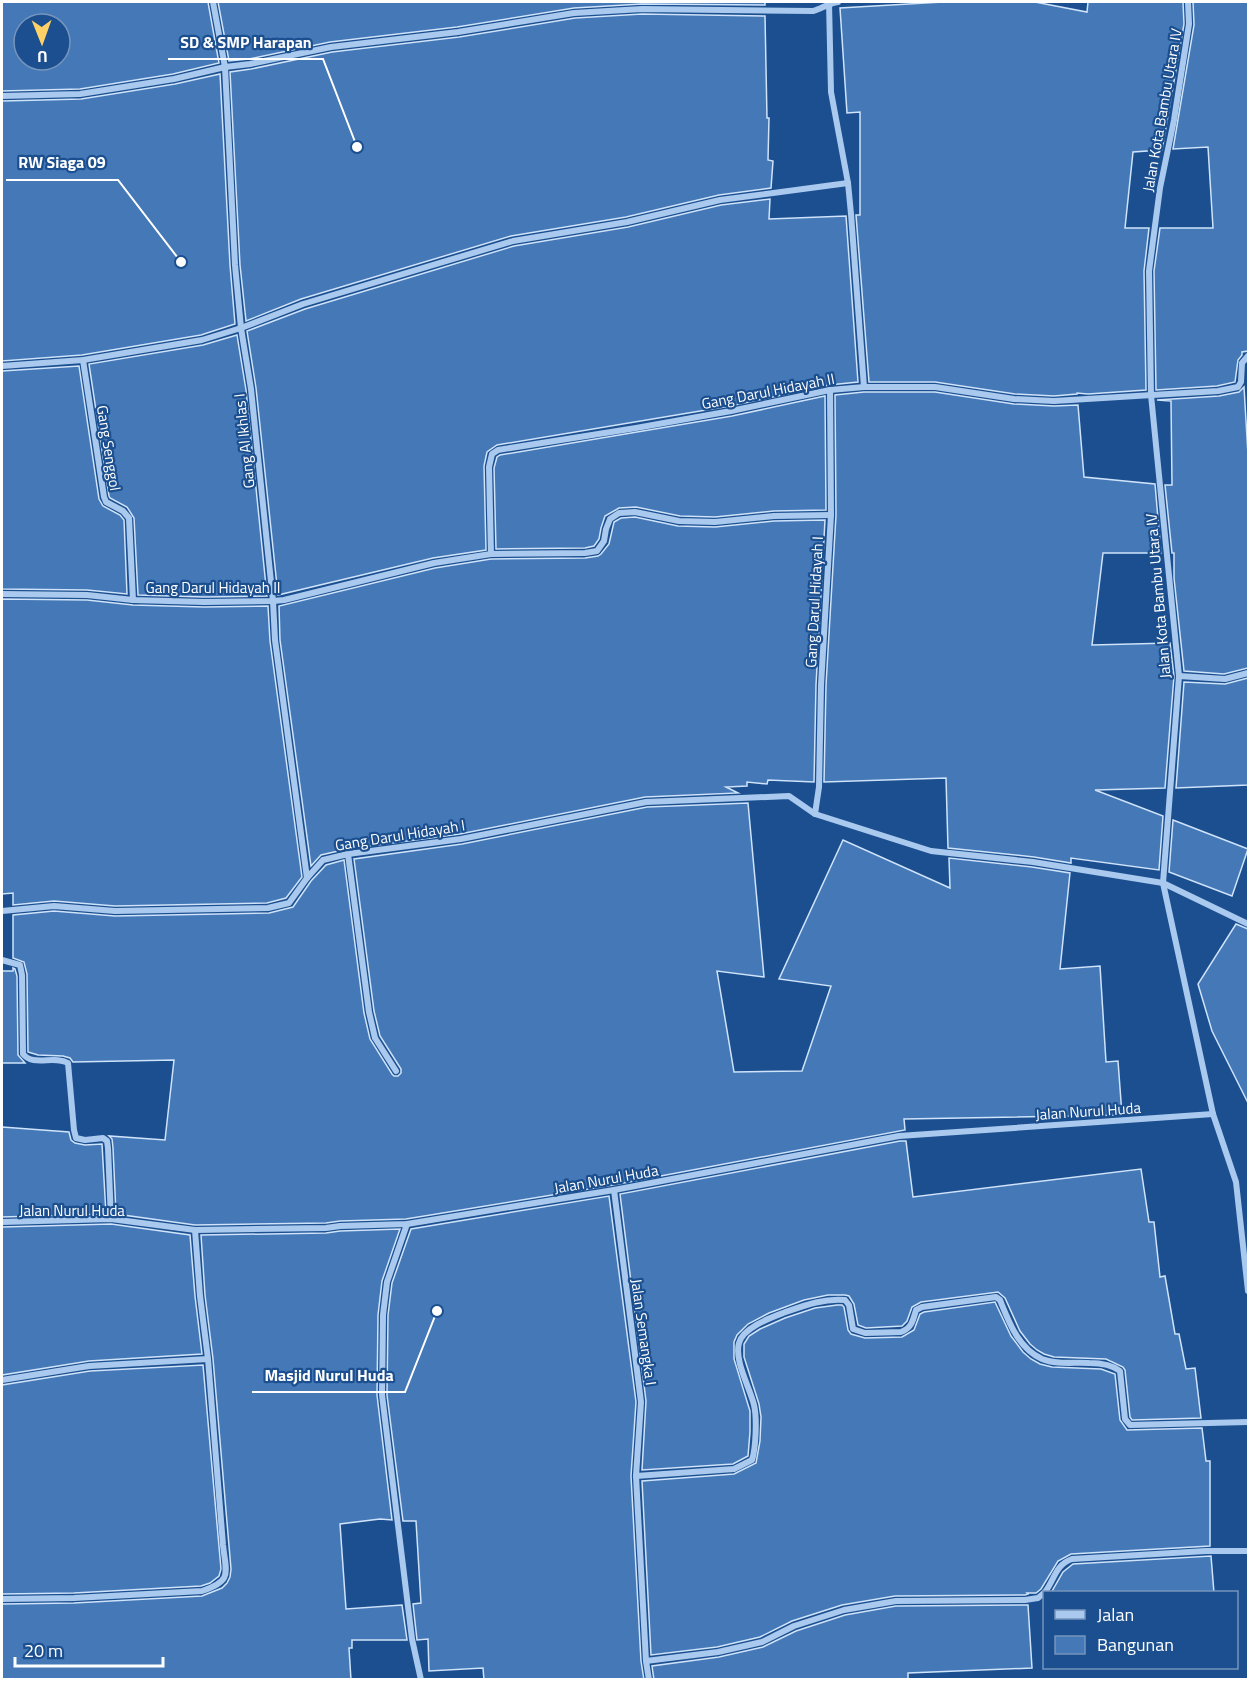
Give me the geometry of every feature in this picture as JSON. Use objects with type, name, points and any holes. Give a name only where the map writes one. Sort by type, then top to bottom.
[{"type":"street","name":"Gang Al Ikhlas I","points":[[213,2],[225,67],[235,265],[241,328],[251,389],[275,640],[307,878]]},
{"type":"street","points":[[829,2],[831,92],[848,183],[864,387]]},
{"type":"street","points":[[2,96],[80,94],[174,79],[331,47],[458,32],[574,13],[642,9],[813,11],[820,10],[829,2],[838,2]]},
{"type":"street","name":"Jalan Kota Bambu Utara IV","points":[[1188,2],[1189,24],[1174,120],[1160,188],[1149,271],[1151,395],[1179,676],[1163,883],[1213,1114],[1236,1182],[1248,1291]]},
{"type":"street","points":[[2,366],[83,360],[201,340],[241,328],[303,304],[513,241],[627,222],[720,200],[848,183]]},
{"type":"street","name":"Gang Darul Hidayah II","points":[[491,554],[489,467],[492,454],[498,450],[668,422],[830,390],[864,387],[936,387],[1014,399],[1054,401],[1218,391],[1238,387],[1241,382],[1242,363],[1248,356]]},
{"type":"street","name":"Gang Senggol","points":[[83,360],[104,497],[106,502],[123,511],[129,518],[133,600]]},
{"type":"street","name":"Gang Darul Hidayah I","points":[[815,814],[819,787],[821,685],[831,515],[830,390]]},
{"type":"street","name":"Gang Darul Hidayah II","points":[[2,594],[204,602],[284,600],[434,563],[491,554],[597,551],[603,542],[610,519],[619,513],[635,512],[679,521],[715,522],[774,516],[831,515]]},
{"type":"street","points":[[1179,676],[1225,679],[1248,673]]},
{"type":"street","name":"Gang Darul Hidayah I","points":[[2,911],[54,906],[115,911],[268,908],[289,903],[307,878],[324,860],[348,854],[461,839],[646,802],[789,796],[815,814],[931,850],[1033,862],[1163,883],[1248,924]]},
{"type":"street","points":[[348,854],[369,1012],[375,1038],[396,1071]]},
{"type":"street","points":[[2,960],[20,965],[23,1054],[31,1060],[61,1059],[68,1064],[76,1138],[85,1140],[102,1138],[107,1141],[111,1219]]},
{"type":"street","name":"Jalan Nurul Huda","points":[[2,1222],[111,1219],[195,1230],[407,1224],[614,1191],[899,1136],[1213,1114]]},
{"type":"street","name":"Jalan Semangka I","points":[[614,1191],[641,1402],[636,1476],[649,1680]]},
{"type":"street","points":[[407,1224],[387,1282],[383,1315],[382,1395],[412,1639],[421,1680]]},
{"type":"street","points":[[2,1599],[74,1598],[202,1591],[216,1587],[222,1582],[226,1573],[195,1230]]},
{"type":"street","points":[[636,1476],[734,1469],[752,1460],[755,1451],[754,1406],[739,1360],[739,1343],[746,1333],[765,1320],[830,1300],[845,1300],[849,1305],[853,1329],[865,1333],[907,1330],[911,1327],[916,1310],[922,1307],[996,1298],[1000,1300],[1012,1329],[1025,1346],[1042,1359],[1056,1362],[1101,1364],[1120,1371],[1125,1419],[1130,1425],[1248,1422]]},
{"type":"street","points":[[2,1380],[89,1366],[208,1359]]},
{"type":"street","points":[[1046,1591],[1059,1566],[1072,1559],[1206,1551],[1248,1551]]},
{"type":"street","points":[[646,1661],[718,1652],[762,1642],[794,1626],[844,1610],[896,1601],[1025,1600],[1038,1598],[1043,1594]]},
{"type":"building","points":[[2,2],[208,2],[219,63],[173,74],[80,89],[2,91]]},
{"type":"building","points":[[218,2],[765,2],[765,5],[642,4],[574,8],[457,27],[330,42],[229,61]]},
{"type":"building","points":[[943,2],[1035,2],[1087,12],[1088,2],[1183,2],[1184,24],[1162,150],[1133,152],[1125,228],[1149,228],[1144,271],[1146,390],[1054,396],[1015,394],[935,382],[869,382],[856,215],[860,215],[860,112],[847,113],[840,8]]},
{"type":"building","points":[[1193,2],[1248,2],[1248,351],[1242,352],[1238,360],[1235,382],[1217,386],[1156,390],[1154,271],[1160,228],[1213,228],[1208,147],[1173,149],[1194,25]]},
{"type":"building","points":[[642,14],[765,16],[767,118],[769,118],[768,160],[773,161],[771,188],[719,195],[626,217],[511,236],[301,299],[246,321],[240,265],[230,72],[332,52],[459,37],[575,18]]},
{"type":"building","points":[[220,74],[235,324],[201,335],[82,355],[2,361],[2,101],[81,99],[175,84]]},
{"type":"building","points":[[770,199],[769,219],[846,216],[858,382],[829,385],[730,406],[497,445],[487,452],[484,466],[486,550],[433,558],[278,595],[256,388],[247,331],[305,309],[514,246],[628,227],[721,205]]},
{"type":"building","points":[[237,335],[246,390],[267,596],[138,595],[134,518],[127,507],[109,496],[89,364],[203,345]]},
{"type":"building","points":[[79,366],[99,499],[103,506],[120,515],[124,520],[127,594],[87,590],[2,589],[2,371]]},
{"type":"building","points":[[1244,387],[1248,455],[1248,668],[1224,674],[1184,671],[1174,578],[1174,553],[1172,553],[1165,485],[1172,485],[1171,401],[1157,400],[1219,396],[1239,392]]},
{"type":"building","points":[[864,392],[935,392],[1014,404],[1078,405],[1084,477],[1155,484],[1161,553],[1103,553],[1092,645],[1170,643],[1174,676],[1165,788],[1095,790],[1163,816],[1159,870],[1071,858],[1071,863],[948,848],[946,778],[824,782],[826,685],[836,515],[835,395]]},
{"type":"building","points":[[825,396],[826,510],[774,511],[715,517],[680,516],[636,507],[619,508],[605,516],[599,539],[594,546],[496,549],[494,468],[497,457],[500,455],[732,416]]},
{"type":"building","points":[[635,517],[678,526],[715,527],[774,521],[825,520],[816,685],[814,782],[768,780],[767,784],[747,782],[747,786],[726,787],[738,793],[645,797],[460,834],[347,849],[321,855],[311,866],[280,640],[279,606],[435,568],[491,559],[598,556],[609,544],[614,522],[621,518]]},
{"type":"building","points":[[2,599],[87,600],[133,605],[204,607],[268,606],[270,641],[302,877],[286,898],[267,903],[115,906],[54,901],[13,905],[13,893],[2,894]]},
{"type":"building","points":[[1248,678],[1248,785],[1176,788],[1184,682],[1225,684]]},
{"type":"building","points":[[748,803],[764,977],[717,971],[734,1072],[802,1071],[831,986],[779,979],[843,840],[950,888],[949,858],[1070,873],[1060,969],[1100,966],[1106,1062],[1118,1061],[1122,1115],[904,1119],[905,1130],[613,1185],[406,1219],[195,1225],[116,1214],[113,1148],[112,1139],[109,1136],[165,1140],[174,1060],[73,1062],[70,1058],[63,1056],[38,1055],[28,1052],[27,974],[24,962],[13,958],[13,915],[54,911],[115,916],[269,913],[293,907],[311,881],[326,865],[344,860],[364,1013],[370,1039],[392,1074],[398,1076],[401,1069],[380,1036],[374,1011],[354,859],[462,844],[647,807]]},
{"type":"building","points":[[1173,820],[1248,849],[1232,896],[1169,872]]},
{"type":"building","points":[[1236,924],[1248,929],[1248,1103],[1212,1031],[1198,984]]},
{"type":"building","points":[[13,968],[17,976],[18,1055],[25,1063],[2,1063],[2,971],[13,971]]},
{"type":"building","points":[[2,1127],[69,1132],[71,1140],[75,1143],[102,1144],[106,1214],[2,1217]]},
{"type":"building","points":[[906,1141],[913,1197],[1141,1169],[1149,1222],[1154,1222],[1160,1277],[1165,1276],[1175,1334],[1179,1334],[1186,1369],[1195,1368],[1201,1418],[1132,1420],[1123,1367],[1106,1359],[1054,1357],[1037,1350],[1020,1331],[1005,1298],[998,1292],[921,1302],[912,1307],[907,1321],[902,1326],[866,1328],[858,1325],[854,1304],[849,1296],[828,1295],[804,1300],[769,1313],[748,1324],[737,1335],[734,1342],[734,1359],[750,1411],[748,1456],[733,1464],[642,1470],[646,1401],[620,1194]]},
{"type":"building","points":[[609,1196],[636,1402],[631,1476],[644,1680],[484,1680],[483,1668],[429,1671],[428,1639],[417,1640],[413,1604],[421,1603],[416,1521],[403,1521],[387,1395],[388,1315],[392,1283],[411,1229]]},
{"type":"building","points":[[111,1224],[190,1235],[202,1354],[89,1361],[2,1375],[2,1227]]},
{"type":"building","points":[[400,1229],[382,1281],[378,1315],[377,1395],[392,1520],[380,1519],[340,1524],[346,1609],[402,1605],[407,1640],[352,1640],[352,1648],[349,1648],[351,1680],[2,1680],[2,1604],[74,1603],[202,1596],[222,1588],[230,1577],[201,1235]]},
{"type":"building","points":[[995,1302],[1011,1336],[1031,1359],[1052,1367],[1101,1369],[1115,1374],[1120,1420],[1127,1430],[1202,1428],[1206,1461],[1210,1461],[1210,1546],[1071,1554],[1058,1561],[1041,1589],[1036,1593],[895,1596],[842,1605],[792,1621],[760,1637],[717,1647],[651,1655],[642,1481],[734,1474],[756,1463],[761,1417],[744,1357],[744,1344],[749,1336],[785,1318],[815,1308],[842,1305],[851,1334],[865,1338],[902,1337],[914,1330],[920,1314],[924,1312]]},
{"type":"building","points":[[203,1365],[221,1569],[219,1576],[201,1586],[74,1593],[2,1594],[2,1385],[90,1371]]},
{"type":"building","points":[[1211,1556],[1214,1591],[1052,1591],[1063,1572],[1073,1564]]},
{"type":"building","points":[[1028,1605],[1032,1668],[908,1673],[908,1680],[654,1680],[652,1666],[719,1657],[763,1647],[796,1631],[845,1615],[896,1606]]},
{"type":"place","name":"SD & SMP Harapan","points":[[357,147]]},
{"type":"place","name":"RW Siaga 09","points":[[181,262]]},
{"type":"place","name":"Masjid Nurul Huda","points":[[437,1311]]}]
